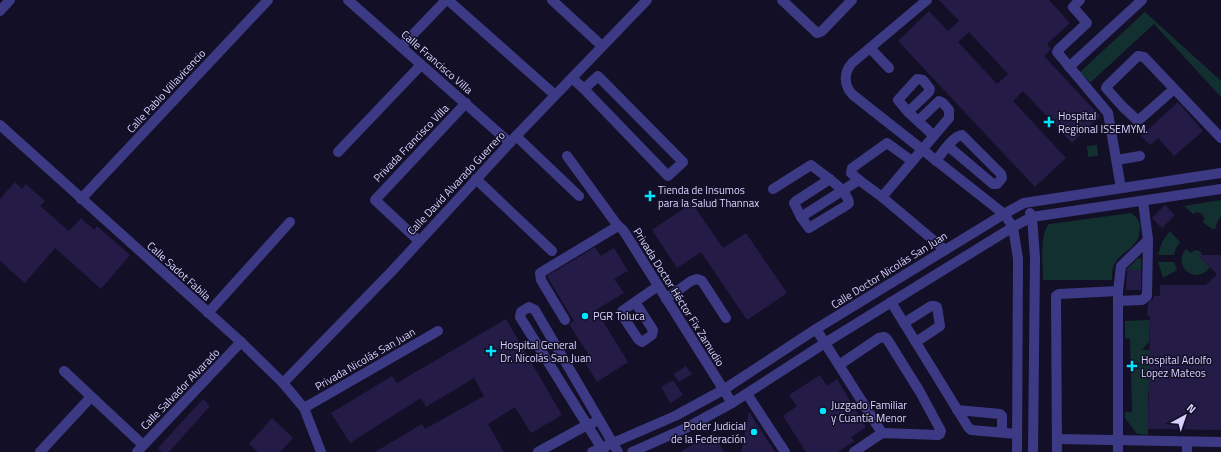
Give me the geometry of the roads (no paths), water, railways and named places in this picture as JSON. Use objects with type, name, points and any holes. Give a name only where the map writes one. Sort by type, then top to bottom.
[{"type":"street","points":[[0,11],[10,0]]},
{"type":"street","name":"Calle Pablo Villavicencio","points":[[81,199],[268,0]]},
{"type":"street","name":"Calle Francisco Villa","points":[[348,0],[466,103],[513,140],[579,196]]},
{"type":"street","points":[[401,47],[447,0],[555,95]]},
{"type":"street","points":[[552,0],[602,46]]},
{"type":"street","name":"Calle David Alvarado Guerrero","points":[[283,383],[393,270],[555,95],[647,0]]},
{"type":"street","points":[[782,0],[817,33],[822,31],[852,0]]},
{"type":"street","points":[[927,0],[848,68],[846,76],[848,90],[861,102],[1004,214],[1013,227],[1018,259],[1017,452]]},
{"type":"street","points":[[1080,0],[1073,8],[1087,23],[1058,50],[1058,54],[1108,113],[1121,188]]},
{"type":"street","points":[[1069,67],[1140,1]]},
{"type":"street","points":[[870,48],[889,68]]},
{"type":"street","points":[[1174,89],[1137,120],[1106,88],[1138,56],[1144,57],[1221,138]]},
{"type":"street","points":[[338,152],[421,64]]},
{"type":"street","points":[[572,78],[668,176],[683,162],[598,76],[584,90]]},
{"type":"street","points":[[882,197],[949,116],[949,110],[943,103],[939,101],[936,102],[918,121]]},
{"type":"street","name":"Privada Francisco Villa","points":[[419,241],[375,200],[466,103]]},
{"type":"street","points":[[908,112],[933,135]]},
{"type":"street","name":"Calle Sadot Fabila","points":[[0,125],[241,342],[283,383],[304,408],[321,452]]},
{"type":"street","points":[[936,161],[948,146],[957,137],[962,135],[1001,174],[1002,178],[997,184],[993,184],[948,146]]},
{"type":"street","points":[[912,161],[890,144],[884,144],[851,170],[851,173],[945,250]]},
{"type":"street","points":[[567,156],[618,226]]},
{"type":"street","points":[[1117,160],[1140,156]]},
{"type":"street","points":[[773,189],[811,165],[830,179],[843,190],[849,200],[849,203],[811,227],[806,226],[794,203],[830,179]]},
{"type":"street","name":"Calle Doctor Nicolás San Juan","points":[[592,452],[616,448],[723,390],[816,329],[1024,203],[1221,173]]},
{"type":"street","points":[[476,179],[552,251]]},
{"type":"street","points":[[800,217],[859,180]]},
{"type":"street","points":[[632,452],[686,428],[732,403],[824,343],[1013,227],[1032,217],[1221,189]]},
{"type":"street","points":[[1057,452],[1056,296],[1059,294],[1118,296],[1142,300],[1147,296],[1148,240],[1143,201]]},
{"type":"street","points":[[1024,203],[1032,217],[1035,258],[1033,452]]},
{"type":"street","points":[[208,313],[290,222]]},
{"type":"street","name":"Privada Doctor Héctor Fix Zamudio","points":[[565,320],[541,280],[540,274],[618,226],[622,229],[732,403]]},
{"type":"street","points":[[1118,452],[1117,264],[1148,240]]},
{"type":"street","points":[[666,299],[691,281],[697,279],[702,281],[726,318]]},
{"type":"street","points":[[635,302],[658,286]]},
{"type":"street","points":[[892,302],[968,427],[971,430],[1017,434]]},
{"type":"street","points":[[904,323],[931,306],[937,307],[940,326],[916,342]]},
{"type":"street","points":[[603,450],[520,316],[521,312],[529,307],[535,310],[616,448]]},
{"type":"street","points":[[816,329],[882,433]]},
{"type":"street","name":"Privada Nicolás San Juan","points":[[304,408],[438,331]]},
{"type":"street","points":[[839,365],[879,338],[887,339],[920,392],[941,430],[940,434],[938,435],[882,433],[854,452]]},
{"type":"street","name":"Calle Salvador Alvarado","points":[[140,449],[241,342]]},
{"type":"street","points":[[64,371],[140,449]]},
{"type":"street","points":[[747,394],[785,452]]},
{"type":"street","points":[[40,452],[91,397]]},
{"type":"street","points":[[574,404],[586,397]]},
{"type":"street","points":[[958,410],[1000,414],[1002,416],[1002,432]]},
{"type":"street","points":[[538,452],[588,425],[600,421]]},
{"type":"street","points":[[1057,439],[1118,440],[1187,447],[1221,442]]},
{"type":"place","name":"Hospital Regional ISSEMYM.","points":[[1049,122]]},
{"type":"place","name":"Tienda de Insumos para la Salud Thannax","points":[[650,196]]},
{"type":"place","name":"PGR Toluca","points":[[585,316]]},
{"type":"place","name":"Hospital General Dr. Nicolás San Juan","points":[[491,351]]},
{"type":"place","name":"Hospital Adolfo Lopez Mateos","points":[[1132,366]]},
{"type":"place","name":"Juzgado Familiar y Cuantía Menor","points":[[823,411]]},
{"type":"place","name":"Poder Judicial de la Federación","points":[[754,432]]}]
